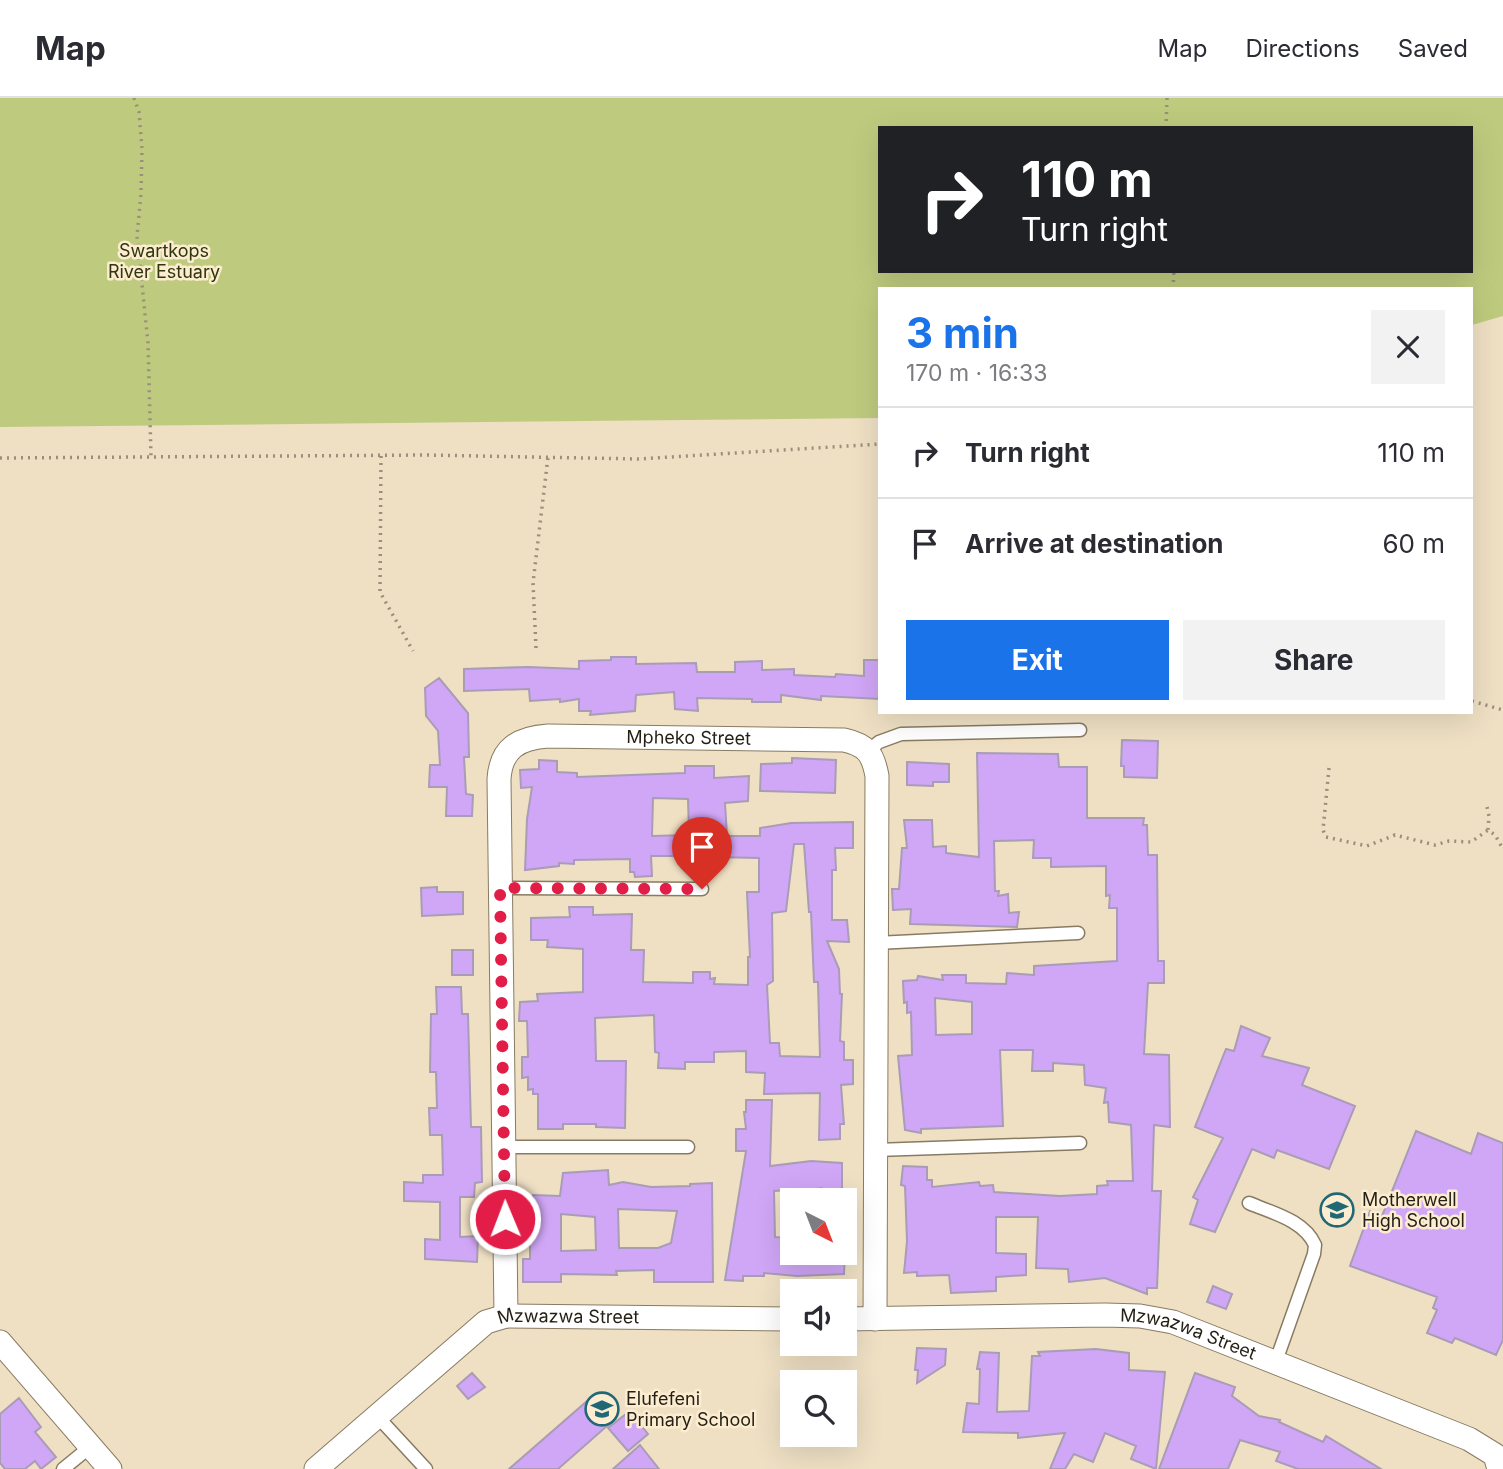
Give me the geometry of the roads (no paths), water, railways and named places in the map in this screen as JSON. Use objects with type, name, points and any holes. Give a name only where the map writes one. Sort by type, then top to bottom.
[{"type":"street","name":"Mpheko Street","points":[[506,1316],[500,768],[506,754],[521,740],[548,736],[822,739],[857,742],[868,751]]},
{"type":"street","points":[[868,751],[874,758],[877,776],[875,1319]]},
{"type":"street","name":"Mzwazwa Street","points":[[316,1469],[486,1322],[506,1316],[780,1318]]},
{"type":"street","name":"Mzwazwa Street","points":[[857,1319],[1140,1316],[1173,1322],[1469,1439],[1499,1460]]},
{"type":"street","points":[[0,1342],[110,1469]]},
{"type":"lane","points":[[868,751],[879,742],[901,734],[1080,730]]},
{"type":"lane","points":[[500,888],[702,889]]},
{"type":"lane","points":[[876,943],[1078,933]]},
{"type":"lane","points":[[876,1150],[1080,1143]]},
{"type":"lane","points":[[504,1147],[688,1147]]},
{"type":"lane","points":[[1249,1203],[1304,1230],[1315,1245],[1276,1361]]},
{"type":"lane","points":[[377,1416],[426,1469]]},
{"type":"lane","points":[[63,1469],[90,1447]]},
{"type":"place","name":"Motherwell High School","points":[[1337,1210]]},
{"type":"place","name":"Elufefeni Primary School","points":[[602,1409]]},
{"type":"park label","name":"Swartkops River Estuary","points":[[164,261]]}]
